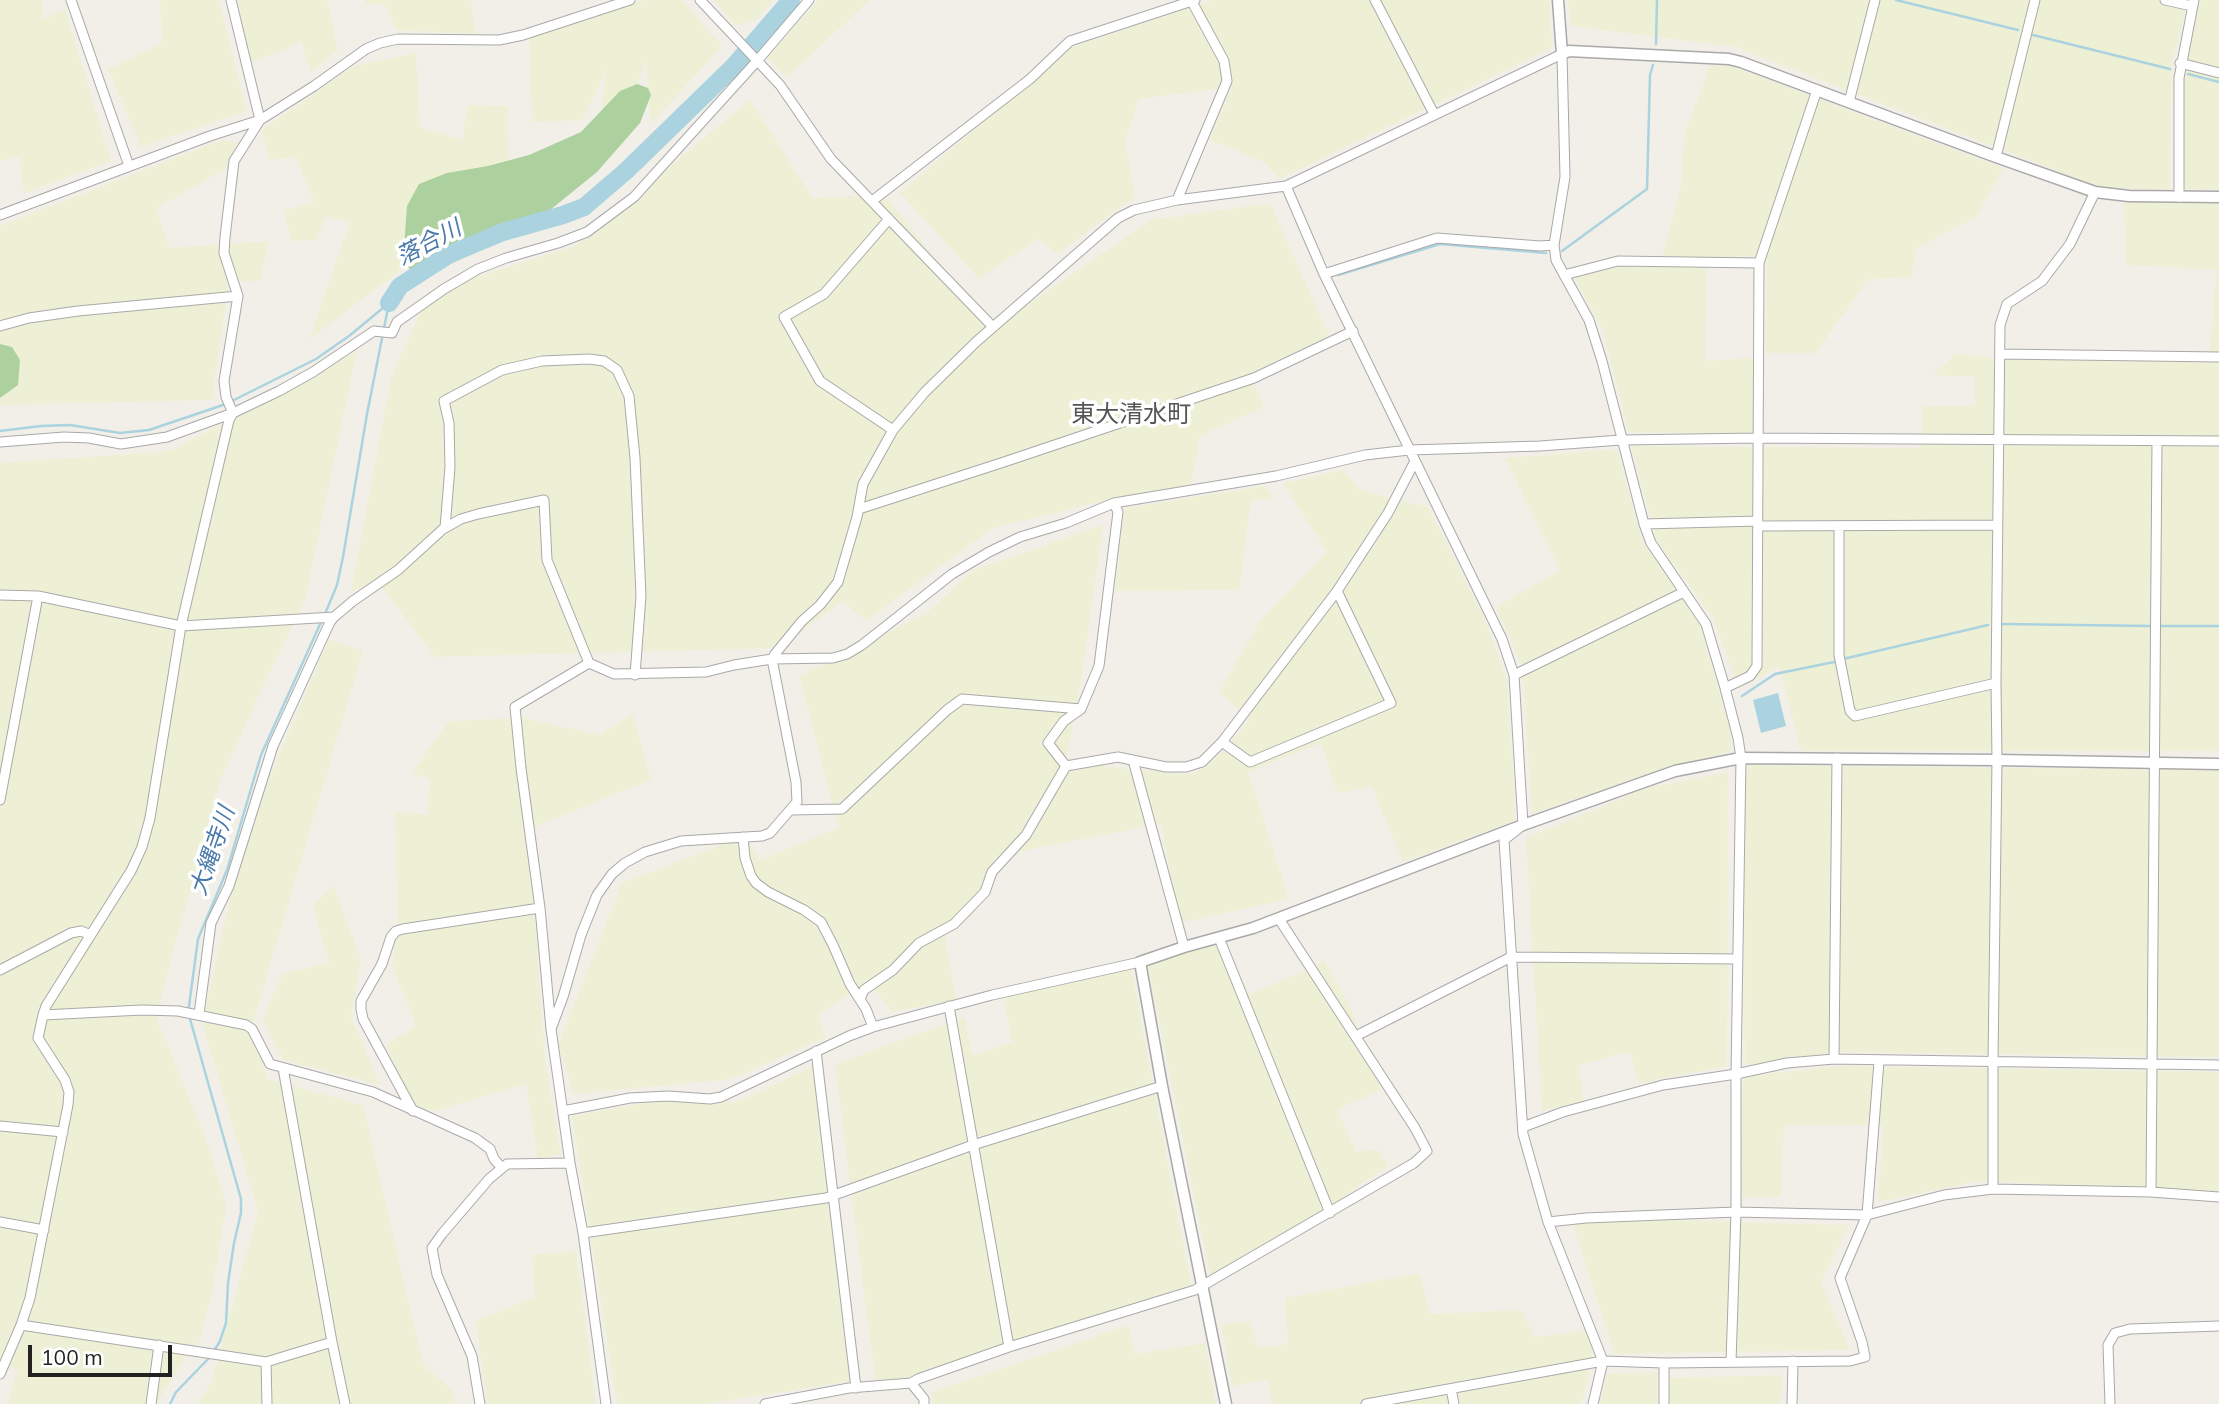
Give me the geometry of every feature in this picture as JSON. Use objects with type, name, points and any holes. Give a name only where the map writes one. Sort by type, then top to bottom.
[{"type":"street","points":[[71,0],[129,166]]},
{"type":"street","points":[[0,1374],[30,1298],[69,1092],[65,1080],[38,1038],[43,1015],[46,1006],[131,871],[145,837],[181,626],[233,412],[223,381],[238,296],[224,253],[234,161],[260,120],[231,0]]},
{"type":"street","points":[[0,215],[260,120],[366,49],[380,43],[398,40],[499,40],[523,36],[630,0]]},
{"type":"street","points":[[700,0],[780,85],[831,159],[993,327]]},
{"type":"street","points":[[0,442],[64,437],[121,444],[167,437],[279,391],[377,330],[392,333],[397,322],[478,269],[587,232],[634,197],[810,0]]},
{"type":"street","points":[[872,201],[1020,86],[1070,41],[1193,0],[1224,61],[1227,81],[1177,200]]},
{"type":"street","points":[[1375,0],[1434,114]]},
{"type":"street","points":[[1559,0],[1565,177],[1554,245],[1556,260],[1589,320],[1651,543],[1706,624],[1725,688],[1741,758],[1736,1212],[1731,1362]]},
{"type":"street","points":[[1849,102],[1875,0]]},
{"type":"street","points":[[1996,157],[2035,0]]},
{"type":"street","points":[[2165,0],[2193,3],[2180,63],[2179,197]]},
{"type":"street","points":[[551,1028],[597,895],[612,874],[645,852],[681,841],[762,836],[770,833],[797,802],[796,782],[772,659],[802,621],[834,589],[859,509],[863,484],[893,430],[925,393],[993,327],[1118,218],[1134,210],[1177,200],[1286,186],[1569,51],[1729,59],[2095,192],[2219,197]]},
{"type":"street","points":[[2180,63],[2219,73]]},
{"type":"street","points":[[1725,688],[1750,676],[1757,666],[1759,262],[1817,90]]},
{"type":"street","points":[[1286,186],[1324,274],[1502,639],[1514,676],[1523,825]]},
{"type":"street","points":[[1993,1189],[2000,325],[2007,304],[2042,281],[2070,244],[2095,192]]},
{"type":"street","points":[[889,219],[824,294],[783,317],[820,381],[893,430]]},
{"type":"street","points":[[1324,274],[1437,238],[1554,245]]},
{"type":"street","points":[[1564,275],[1618,261],[1759,262]]},
{"type":"street","points":[[0,326],[29,318],[78,311],[238,296]]},
{"type":"street","points":[[859,509],[1254,378],[1353,331]]},
{"type":"street","points":[[2000,354],[2219,357]]},
{"type":"street","points":[[445,528],[450,467],[449,424],[444,401],[502,370],[541,361],[597,360],[604,361],[617,370],[629,396],[635,458],[640,630],[635,675]]},
{"type":"street","points":[[0,595],[38,596],[181,626],[331,617],[398,570],[445,528],[461,519],[544,500],[547,560],[589,663],[614,674],[706,672],[772,659],[833,658],[846,654],[863,645],[952,574],[989,552],[1020,537],[1066,523],[1114,503],[1264,478],[1365,455],[1409,450],[1540,446],[1621,440],[1757,438],[2219,442]]},
{"type":"street","points":[[2151,1192],[2157,441]]},
{"type":"street","points":[[1066,766],[1118,757],[1166,767],[1186,767],[1202,762],[1222,742],[1337,591],[1388,513],[1415,461]]},
{"type":"street","points":[[1066,766],[1048,743],[1064,721],[1082,709],[1099,666],[1118,512],[1114,503]]},
{"type":"street","points":[[1644,524],[1839,527],[1997,525]]},
{"type":"street","points":[[1839,527],[1839,655],[1850,712],[1855,716],[1996,683]]},
{"type":"street","points":[[1222,742],[1250,762],[1391,703],[1337,591]]},
{"type":"street","points":[[1514,676],[1684,592]]},
{"type":"street","points":[[0,800],[38,596]]},
{"type":"street","points":[[193,1013],[211,923],[229,886],[273,746],[331,617]]},
{"type":"street","points":[[589,663],[516,707],[551,1028],[606,1404]]},
{"type":"street","points":[[791,810],[842,809],[962,699],[1082,709]]},
{"type":"street","points":[[563,1111],[630,1097],[721,1097],[873,1027],[949,1006],[1140,962],[1279,919],[1523,825],[1675,771],[1741,758],[2219,764]]},
{"type":"street","points":[[1833,1059],[1837,758]]},
{"type":"street","points":[[1133,760],[1184,947]]},
{"type":"street","points":[[860,999],[864,990],[893,970],[919,943],[954,924],[985,892],[992,872],[1026,835],[1066,766]]},
{"type":"street","points":[[1523,825],[1504,839],[1523,1127],[1548,1222],[1603,1361],[1593,1404]]},
{"type":"street","points":[[743,837],[745,858],[756,883],[821,922],[873,1027]]},
{"type":"street","points":[[413,1111],[363,1018],[361,1009],[361,1001],[382,964],[391,937],[396,931],[403,929],[540,908]]},
{"type":"street","points":[[765,1404],[856,1388],[911,1383],[1009,1347],[1202,1287],[1414,1163],[1427,1151],[1279,919]]},
{"type":"street","points":[[0,970],[71,933],[81,931],[91,935]]},
{"type":"street","points":[[1219,938],[1330,1213]]},
{"type":"street","points":[[1356,1036],[1511,957],[1738,959]]},
{"type":"street","points":[[1140,962],[1226,1404]]},
{"type":"street","points":[[949,1006],[1009,1347]]},
{"type":"street","points":[[43,1015],[142,1010],[193,1013],[246,1025],[251,1029],[270,1064],[373,1092],[475,1138],[490,1149],[502,1168]]},
{"type":"street","points":[[816,1051],[856,1388]]},
{"type":"street","points":[[1523,1127],[1563,1112],[1663,1085],[1787,1063],[1833,1059],[2219,1065]]},
{"type":"street","points":[[1366,1404],[1603,1361],[1793,1362],[1850,1361],[1865,1357],[1840,1278],[1867,1215],[1879,1061]]},
{"type":"street","points":[[283,1068],[345,1404]]},
{"type":"street","points":[[583,1233],[826,1198],[972,1145],[1162,1086]]},
{"type":"street","points":[[0,1126],[62,1132]]},
{"type":"street","points":[[480,1404],[472,1356],[437,1275],[432,1248],[489,1179],[508,1164],[570,1163]]},
{"type":"street","points":[[1548,1222],[1736,1212],[1867,1215],[1944,1195],[1993,1189],[2151,1192],[2219,1197]]},
{"type":"street","points":[[0,1222],[44,1230]]},
{"type":"street","points":[[21,1325],[266,1362],[332,1342]]},
{"type":"street","points":[[2109,1404],[2108,1345],[2115,1333],[2130,1329],[2219,1326]]},
{"type":"street","points":[[150,1404],[159,1345]]},
{"type":"street","points":[[266,1362],[267,1404]]},
{"type":"street","points":[[1792,1404],[1793,1362]]},
{"type":"street","points":[[1664,1363],[1664,1404]]},
{"type":"street","points":[[911,1383],[924,1399],[924,1404]]},
{"type":"street","points":[[1451,1389],[1454,1404]]},
{"type":"green space","points":[[0,0],[41,0],[43,19],[65,9],[111,161],[24,193],[19,157],[0,161]]},
{"type":"green space","points":[[160,0],[219,0],[246,111],[141,147],[108,69],[162,43]]},
{"type":"green space","points":[[238,0],[327,0],[338,50],[311,72],[301,42],[250,64]]},
{"type":"green space","points":[[365,0],[471,0],[475,34],[396,30],[385,4],[366,4]]},
{"type":"green space","points":[[645,0],[682,0],[722,46],[651,124],[646,60],[622,126],[601,117],[606,70],[583,120],[532,122],[529,36]]},
{"type":"green space","points":[[714,0],[773,0],[755,21],[735,25]]},
{"type":"green space","points":[[818,0],[870,0],[787,77],[767,58]]},
{"type":"green space","points":[[1210,0],[1549,0],[1552,48],[1279,179],[1264,162],[1210,140],[1232,87],[1139,99],[1125,141],[1135,196],[1058,254],[1038,239],[979,279],[900,193],[1070,48]]},
{"type":"green space","points":[[1568,0],[2188,0],[2172,64],[2170,190],[2099,187],[1735,47],[1571,26]]},
{"type":"green space","points":[[2201,0],[2219,0],[2219,190],[2183,189],[2184,83],[2187,56]]},
{"type":"green space","points":[[416,53],[420,127],[462,140],[468,105],[508,108],[509,193],[451,232],[309,340],[350,222],[326,217],[316,240],[291,241],[284,211],[314,202],[296,157],[269,160],[261,131],[353,66]]},
{"type":"green space","points":[[1710,65],[1731,66],[2004,168],[1975,218],[1917,248],[1911,277],[1868,279],[1816,353],[1766,353],[1767,256],[1706,257],[1705,361],[1753,358],[1754,434],[1628,432],[1603,330],[1574,277],[1619,267],[1659,267],[1681,188],[1684,136]]},
{"type":"green space","points":[[637,84],[648,88],[651,95],[640,123],[597,172],[539,219],[490,246],[437,270],[410,272],[404,248],[407,206],[419,184],[447,173],[529,155],[581,132],[620,91]]},
{"type":"green space","points":[[750,100],[813,198],[884,195],[992,329],[1151,220],[1270,203],[1329,336],[1250,373],[1264,407],[1200,436],[1191,485],[1108,500],[993,528],[866,621],[843,601],[779,648],[435,657],[381,586],[351,591],[391,378],[429,292],[574,246]]},
{"type":"green space","points":[[221,140],[246,143],[241,160],[156,209],[170,248],[269,241],[260,281],[229,281],[212,400],[0,405],[0,226]]},
{"type":"green space","points":[[2124,203],[2219,203],[2219,751],[1801,751],[1779,666],[1739,689],[1713,618],[1657,541],[1631,446],[1921,448],[1923,406],[1975,406],[1975,377],[1932,375],[1956,354],[1995,358],[2209,360],[2217,270],[2126,265]]},
{"type":"green space","points":[[0,344],[12,347],[20,360],[18,385],[0,398]]},
{"type":"green space","points":[[357,351],[305,600],[219,783],[156,1016],[211,1152],[226,1206],[212,1295],[200,1340],[175,1373],[157,1404],[7,1404],[17,1370],[0,1363],[0,463],[170,451]]},
{"type":"green space","points":[[1617,449],[1642,540],[1700,626],[1732,737],[1730,752],[1672,765],[1532,814],[1522,666],[1496,607],[1560,570],[1505,458]]},
{"type":"green space","points":[[1343,470],[1360,490],[1428,507],[1484,617],[1507,679],[1516,820],[1403,862],[1372,787],[1337,793],[1321,743],[1248,772],[1289,899],[1179,923],[1161,824],[996,856],[973,915],[945,936],[956,1000],[892,1012],[868,981],[818,1015],[826,1037],[731,1079],[574,1094],[558,1045],[622,883],[745,836],[760,860],[839,828],[799,676],[928,612],[973,570],[1103,525],[1082,676],[1066,761],[1133,770],[1194,774],[1221,753],[1250,720],[1219,692],[1262,618],[1327,552],[1283,483]]},
{"type":"green space","points":[[1265,486],[1274,499],[1251,501],[1239,590],[1115,591],[1124,508]]},
{"type":"green space","points":[[329,639],[363,651],[253,1023],[267,1079],[363,1105],[423,1364],[451,1389],[455,1404],[197,1404],[212,1381],[258,1211],[202,1023],[245,834]]},
{"type":"green space","points":[[633,714],[651,780],[529,829],[545,1060],[561,1154],[538,1159],[526,1084],[435,1111],[414,1107],[386,1045],[416,1025],[392,966],[398,922],[395,811],[427,815],[430,779],[412,773],[449,721],[524,718],[600,735]]},
{"type":"green space","points":[[1743,765],[2219,770],[2219,1057],[1839,1052],[1745,1065]]},
{"type":"green space","points":[[1728,772],[1727,1066],[1639,1083],[1629,1052],[1579,1065],[1583,1101],[1542,1111],[1526,838],[1647,788]]},
{"type":"green space","points":[[334,885],[361,961],[351,1016],[380,1085],[283,1060],[262,1019],[282,974],[329,963],[313,905]]},
{"type":"green space","points":[[1223,937],[1250,995],[1324,961],[1350,1006],[1381,1089],[1337,1110],[1356,1152],[1378,1149],[1388,1166],[1338,1201],[1211,1280],[1147,959]]},
{"type":"green space","points":[[1130,961],[1191,1286],[921,1379],[875,1380],[835,1064],[965,1017],[972,1055],[1012,1042],[1003,994]]},
{"type":"green space","points":[[822,1062],[861,1380],[705,1404],[617,1404],[572,1116],[689,1095],[735,1103]]},
{"type":"green space","points":[[1838,1066],[2219,1072],[2219,1193],[1979,1181],[1878,1202],[1883,1125],[1784,1125],[1781,1197],[1738,1197],[1743,1077]]},
{"type":"green space","points":[[1571,1217],[1849,1225],[1821,1282],[1850,1350],[1614,1354]]},
{"type":"green space","points":[[576,1251],[596,1404],[487,1404],[476,1321],[535,1297],[532,1255]]},
{"type":"green space","points":[[1420,1273],[1430,1314],[1522,1310],[1535,1337],[1588,1330],[1593,1358],[1581,1404],[1272,1404],[1268,1380],[1232,1386],[1221,1324],[1250,1322],[1258,1348],[1288,1344],[1285,1298]]},
{"type":"green space","points":[[1129,1325],[1134,1354],[1205,1343],[1216,1404],[932,1404],[931,1392]]},
{"type":"green space","points":[[1657,1372],[1657,1404],[1600,1404],[1606,1374]]},
{"type":"green space","points":[[1782,1375],[1780,1404],[1669,1404],[1669,1378]]},
{"type":"water","points":[[1778,693],[1786,726],[1761,733],[1753,700]]},
{"type":"waterway","name":"落合川","points":[[389,303],[400,286],[450,254],[503,232],[584,207],[626,171],[734,66],[791,0]]},
{"type":"waterway","points":[[1656,44],[1657,0]]},
{"type":"waterway","points":[[1896,0],[2018,30]]},
{"type":"waterway","points":[[2033,35],[2170,69]]},
{"type":"waterway","points":[[1562,251],[1647,189],[1650,75],[1653,65]]},
{"type":"waterway","points":[[2188,74],[2219,82]]},
{"type":"waterway","points":[[1338,275],[1440,244],[1546,253]]},
{"type":"waterway","name":"落合川","points":[[232,401],[316,359],[389,303]]},
{"type":"waterway","name":"大縄寺川","points":[[325,614],[337,585],[343,557],[389,303]]},
{"type":"waterway","name":"落合川","points":[[0,431],[70,425],[120,433],[149,430],[226,404]]},
{"type":"waterway","name":"大縄寺川","points":[[214,1351],[226,1323],[228,1283],[241,1213],[241,1199],[190,1019],[189,1006],[198,939],[227,870],[261,755],[322,620]]},
{"type":"waterway","points":[[2002,624],[2152,626]]},
{"type":"waterway","points":[[1843,659],[1988,625]]},
{"type":"waterway","points":[[2161,626],[2219,626]]},
{"type":"waterway","points":[[1742,696],[1775,674],[1834,662]]},
{"type":"waterway","name":"大縄寺川","points":[[170,1404],[176,1392],[210,1357]]},
{"type":"district","name":"東大清水町","points":[[1131,415]]}]
